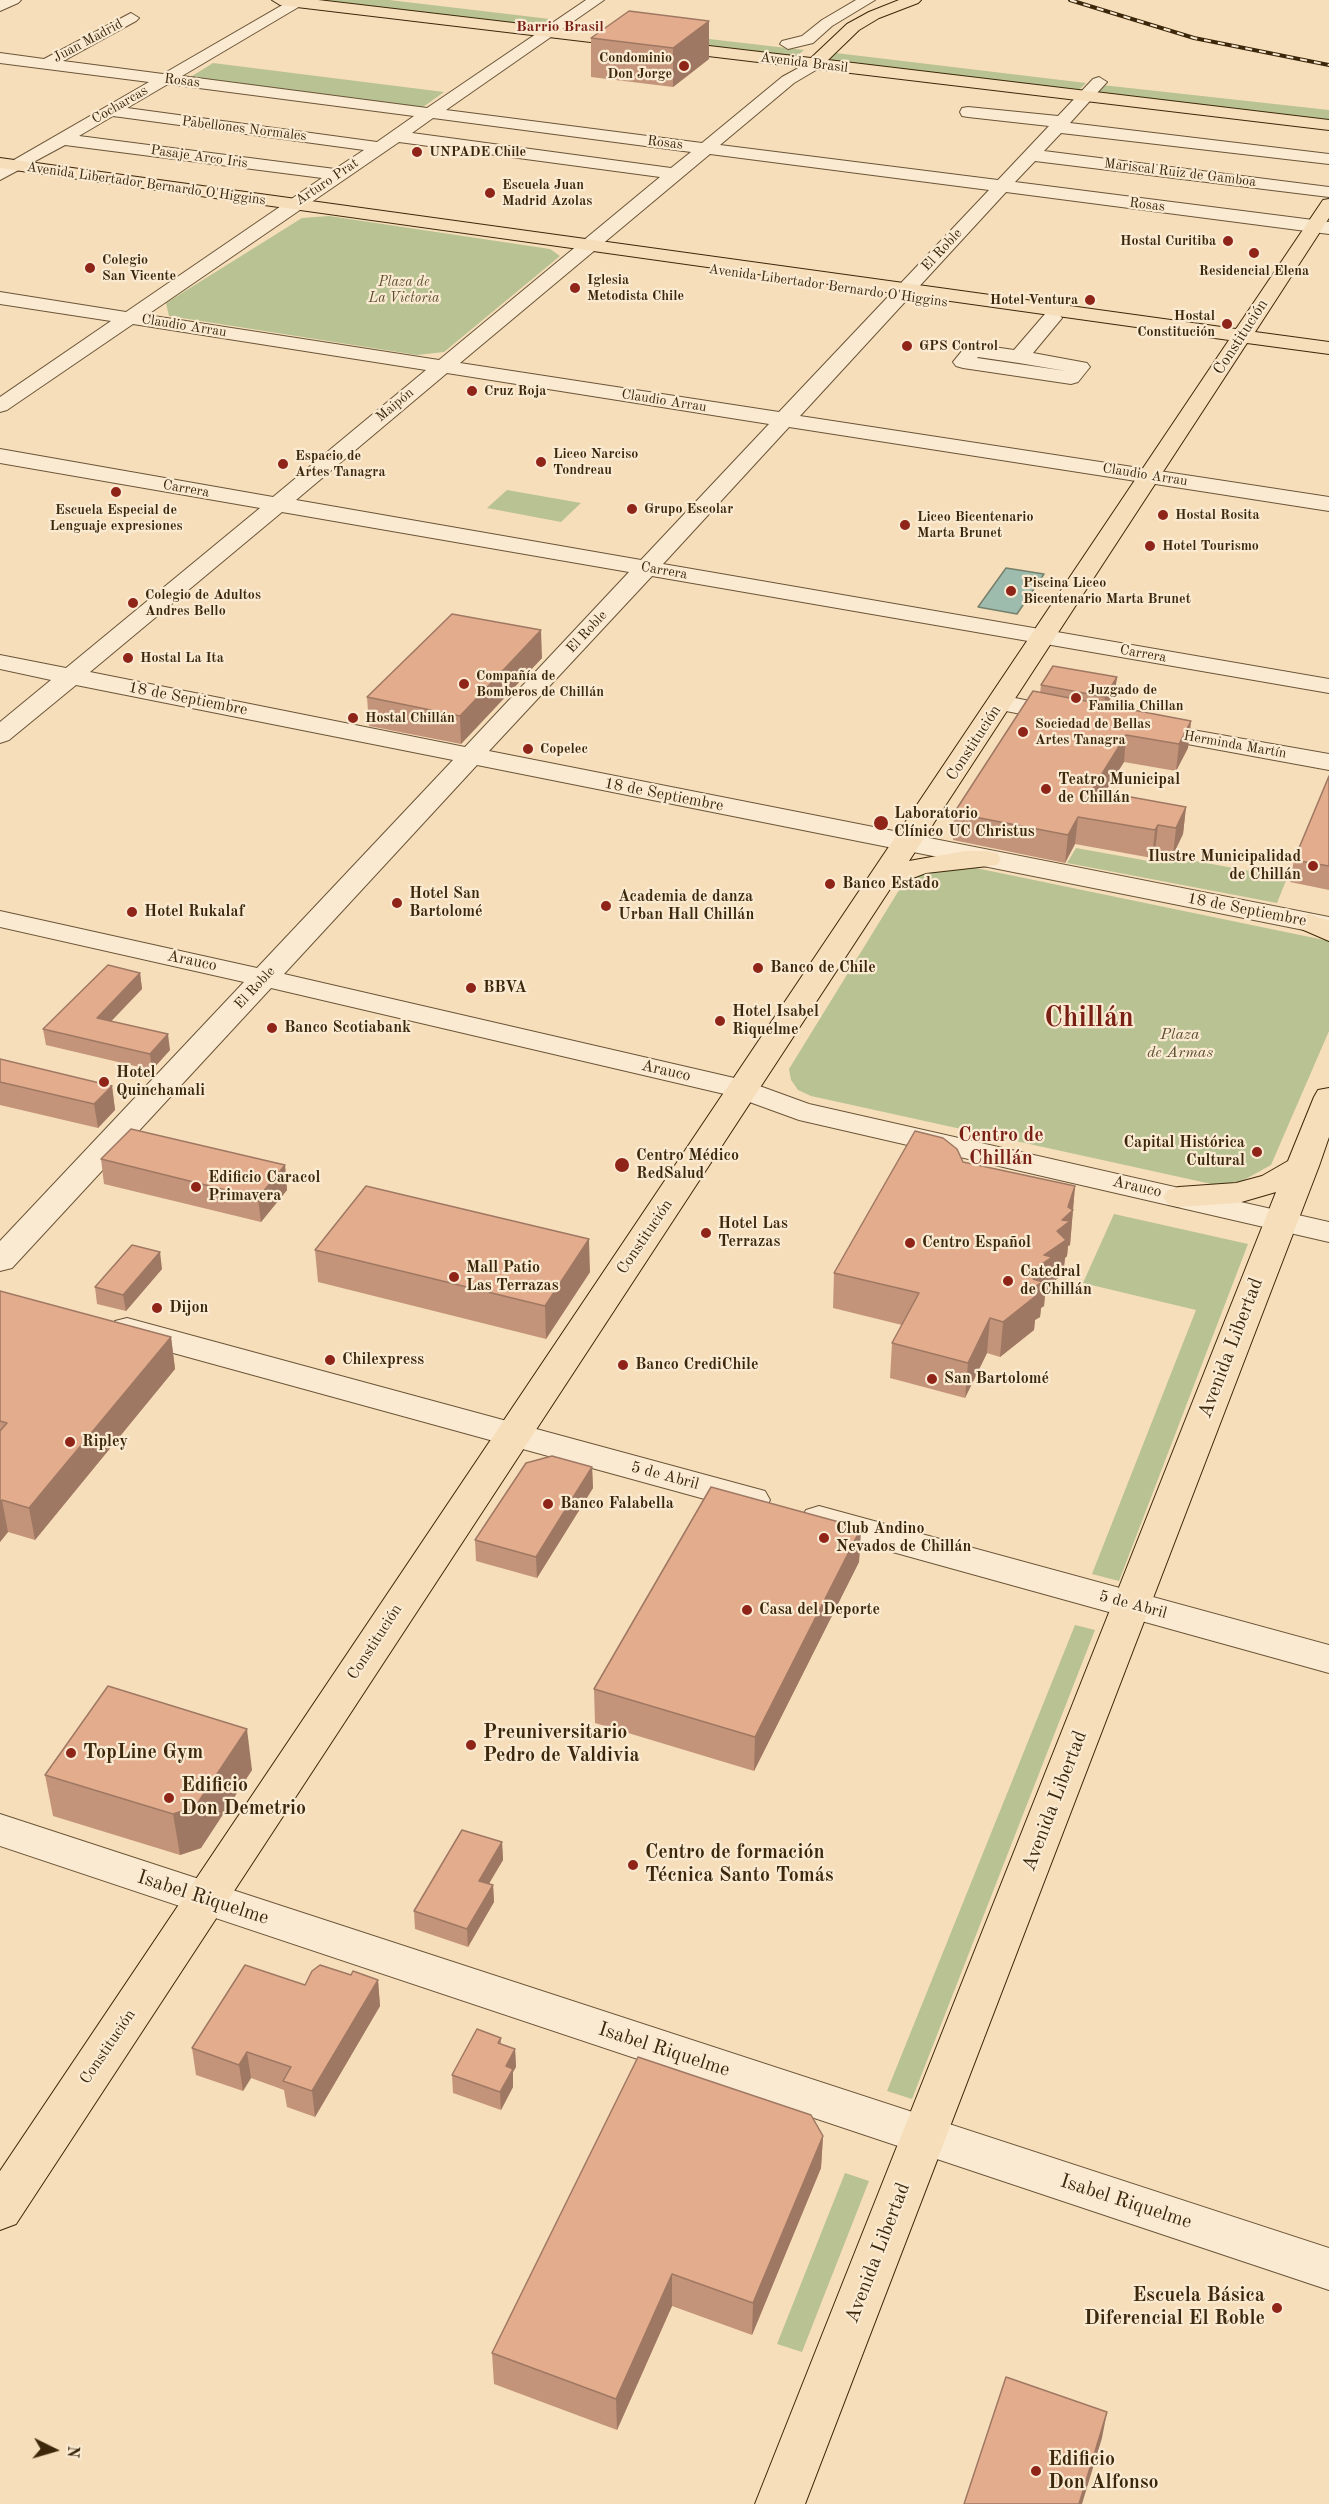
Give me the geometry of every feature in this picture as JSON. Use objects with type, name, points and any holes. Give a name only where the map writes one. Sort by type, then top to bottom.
[{"type":"main road","name":"Avenida Brasil","points":[[280,0],[547,24],[802,68],[999,86],[1329,125]]},
{"type":"main road","name":"Maipón","points":[[802,68],[863,21],[913,0]]},
{"type":"main road","points":[[568,18],[591,21]]},
{"type":"main road","points":[[704,51],[701,46],[706,42],[736,38]]},
{"type":"main road","name":"Avenida Brasil","points":[[767,42],[1168,89]]},
{"type":"main road","points":[[999,86],[1019,79],[1017,72]]},
{"type":"main road","name":"Avenida Libertador Bernardo O'Higgins","points":[[5,168],[293,205],[309,211],[1240,340],[1329,357]]},
{"type":"main road","name":"Constitución","points":[[0,2210],[908,844],[1240,340],[1322,227],[1329,204]]},
{"type":"main road","name":"Avenida Libertador Bernardo O'Higgins","points":[[903,293],[1052,318],[1329,348]]},
{"type":"main road","points":[[883,880],[896,873],[923,865],[965,859],[987,859]]},
{"type":"main road","name":"Avenida Libertad","points":[[780,2504],[1329,1097]]},
{"type":"main road","points":[[1179,1197],[1238,1193],[1273,1183],[1303,1166]]},
{"type":"street","points":[[0,6],[13,0]]},
{"type":"street","name":"Arturo Prat","points":[[0,406],[429,113],[547,24],[568,18],[596,0]]},
{"type":"street","points":[[788,44],[807,40],[867,0]]},
{"type":"street","name":"Cocharcas","points":[[5,168],[62,139],[300,1]]},
{"type":"street","name":"Juan Madrid","points":[[46,64],[131,18]]},
{"type":"street","name":"Maipón","points":[[0,735],[802,68],[811,51],[810,47],[834,20]]},
{"type":"street","name":"Rosas","points":[[0,58],[1322,227]]},
{"type":"street","name":"El Roble","points":[[0,1261],[1099,82]]},
{"type":"street","name":"Pabellones Normales","points":[[110,111],[379,147]]},
{"type":"street","points":[[968,112],[1329,159]]},
{"type":"street","points":[[121,147],[169,119]]},
{"type":"street","points":[[499,167],[550,128]]},
{"type":"street","points":[[395,136],[675,174]]},
{"type":"street","name":"Pasaje Arco Iris","points":[[62,139],[337,175]]},
{"type":"street","name":"Mariscal Ruiz de Gamboa","points":[[1031,155],[1329,192]]},
{"type":"street","name":"Claudio Arrau","points":[[0,298],[1329,504]]},
{"type":"street","points":[[1020,357],[1052,318]]},
{"type":"street","name":"Carrera","points":[[0,456],[1329,686]]},
{"type":"street","name":"18 de Septiembre","points":[[0,662],[1322,927]]},
{"type":"street","points":[[1000,703],[1093,720]]},
{"type":"street","name":"Herminda Martín","points":[[1127,726],[1329,762]]},
{"type":"street","name":"Arauco","points":[[0,919],[743,1089],[800,1111],[1329,1232]]},
{"type":"street","name":"5 de Abril","points":[[102,1322],[1329,1659]]},
{"type":"street","name":"Isabel Riquelme","points":[[0,1830],[1329,2269]]},
{"type":"green space","points":[[316,0],[389,0],[550,19],[538,28]]},
{"type":"green space","points":[[571,23],[804,50],[792,60],[557,33]]},
{"type":"green space","points":[[836,53],[1086,83],[1076,93],[825,64]]},
{"type":"green space","points":[[213,63],[444,92],[423,107],[414,109],[189,78]]},
{"type":"green space","points":[[1102,85],[1329,110],[1329,122],[1093,95]]},
{"type":"green space","name":"Plaza de La Victoria","points":[[329,216],[550,249],[560,256],[444,352],[417,355],[169,316],[166,303],[302,218]]},
{"type":"green space","points":[[507,490],[581,503],[561,522],[487,508]]},
{"type":"green space","points":[[1076,848],[1154,862],[1158,854],[1287,878],[1277,903],[1067,863]]},
{"type":"green space","name":"Plaza de Armas","points":[[971,867],[1329,941],[1329,1031],[1271,1165],[1242,1181],[1216,1185],[811,1096],[798,1090],[791,1080],[789,1069],[904,882],[921,873]]},
{"type":"green space","points":[[1114,1214],[1248,1244],[1119,1581],[1092,1574],[1196,1310],[1083,1283]]},
{"type":"green space","points":[[1075,1625],[1095,1630],[912,2099],[887,2091]]},
{"type":"green space","points":[[845,2173],[869,2181],[802,2352],[777,2344]]},
{"type":"shaded area","name":"Piscina Liceo Bicentenario Marta Brunet","points":[[1006,568],[1044,574],[1017,614],[978,607]]},
{"type":"building","points":[[629,11],[709,21],[673,48],[591,38]]},
{"type":"building","points":[[452,614],[541,630],[460,716],[367,697]]},
{"type":"building","points":[[1053,666],[1117,677],[1105,697],[1041,685]]},
{"type":"building","points":[[1033,691],[1191,721],[1179,744],[1126,735],[1092,790],[1186,807],[1176,828],[1158,825],[1155,830],[1078,817],[1068,835],[954,813]]},
{"type":"building","points":[[1329,776],[1329,866],[1294,860]]},
{"type":"building","points":[[108,965],[140,973],[97,1018],[168,1034],[150,1054],[43,1029]]},
{"type":"building","points":[[0,1059],[112,1086],[94,1104],[0,1082]]},
{"type":"building","points":[[131,1129],[285,1165],[258,1198],[101,1159]]},
{"type":"building","points":[[915,1131],[943,1138],[957,1149],[963,1162],[1075,1186],[1068,1207],[1073,1210],[1062,1220],[1070,1221],[1057,1231],[1066,1240],[1044,1255],[1052,1257],[1039,1266],[1047,1271],[1033,1279],[1043,1282],[1028,1291],[1037,1295],[1003,1322],[990,1318],[968,1363],[892,1343],[919,1293],[834,1273]]},
{"type":"building","points":[[366,1186],[589,1239],[545,1306],[315,1250]]},
{"type":"building","points":[[132,1245],[160,1252],[123,1295],[95,1287]]},
{"type":"building","name":"Ripley","points":[[0,1291],[171,1337],[29,1508],[2,1500],[0,1502],[0,1431],[7,1423],[0,1421]]},
{"type":"building","points":[[552,1456],[592,1467],[536,1557],[475,1540],[526,1463]]},
{"type":"building","name":"Casa del Deporte","points":[[711,1487],[861,1528],[755,1737],[594,1689]]},
{"type":"building","points":[[108,1686],[247,1729],[195,1807],[173,1814],[45,1775]]},
{"type":"building","points":[[462,1830],[502,1842],[479,1881],[493,1885],[467,1929],[414,1911]]},
{"type":"building","points":[[245,1965],[305,1985],[312,1971],[320,1965],[351,1975],[353,1971],[378,1980],[312,2091],[283,2081],[291,2067],[247,2052],[239,2065],[192,2048]]},
{"type":"building","points":[[477,2029],[501,2038],[498,2043],[515,2049],[506,2066],[513,2069],[500,2092],[452,2075]]},
{"type":"building","points":[[638,2057],[811,2115],[823,2136],[753,2303],[672,2274],[616,2399],[492,2353]]},
{"type":"building","name":"Edificio Don Alfonso","points":[[1006,2377],[1107,2412],[1079,2504],[964,2504]]},
{"type":"railway","points":[[1070,0],[1194,38],[1329,65]]},
{"type":"place","name":"Condominio Don Jorge","points":[[684,66]]},
{"type":"place","name":"UNPADE Chile","points":[[417,152]]},
{"type":"place","name":"Escuela Juan Madrid Azolas","points":[[490,193]]},
{"type":"place","name":"Hostal Curitiba","points":[[1228,241]]},
{"type":"place","name":"Residencial Elena","points":[[1254,253]]},
{"type":"place","name":"Colegio San Vicente","points":[[90,268]]},
{"type":"place","name":"Iglesia Metodista Chile","points":[[575,288]]},
{"type":"place","name":"Hotel Ventura","points":[[1090,300]]},
{"type":"place","name":"Hostal Constitución","points":[[1227,324]]},
{"type":"place","name":"GPS Control","points":[[907,346]]},
{"type":"place","name":"Cruz Roja","points":[[472,391]]},
{"type":"place","name":"Liceo Narciso Tondreau","points":[[541,462]]},
{"type":"place","name":"Espacio de Artes Tanagra","points":[[283,464]]},
{"type":"place","name":"Escuela Especial de Lenguaje expresiones","points":[[116,492]]},
{"type":"place","name":"Grupo Escolar","points":[[632,509]]},
{"type":"place","name":"Hostal Rosita","points":[[1163,515]]},
{"type":"place","name":"Liceo Bicentenario Marta Brunet","points":[[905,525]]},
{"type":"place","name":"Hotel Tourismo","points":[[1150,546]]},
{"type":"place","name":"Piscina Liceo Bicentenario Marta Brunet","points":[[1011,591]]},
{"type":"place","name":"Colegio de Adultos Andres Bello","points":[[133,603]]},
{"type":"place","name":"Hostal La Ita","points":[[128,658]]},
{"type":"place","name":"Compañía de Bomberos de Chillán","points":[[464,684]]},
{"type":"place","name":"Juzgado de Familia Chillan","points":[[1076,698]]},
{"type":"place","name":"Hostal Chillán","points":[[353,718]]},
{"type":"place","name":"Sociedad de Bellas Artes Tanagra","points":[[1023,732]]},
{"type":"place","name":"Copelec","points":[[528,749]]},
{"type":"place","name":"Teatro Municipal de Chillán","points":[[1046,789]]},
{"type":"place","name":"Laboratorio Clínico UC Christus","points":[[881,823]]},
{"type":"place","name":"Ilustre Municipalidad de Chillán","points":[[1313,866]]},
{"type":"place","name":"Banco Estado","points":[[830,884]]},
{"type":"place","name":"Hotel San Bartolomé","points":[[397,903]]},
{"type":"place","name":"Academia de danza Urban Hall Chillán","points":[[606,906]]},
{"type":"place","name":"Hotel Rukalaf","points":[[132,912]]},
{"type":"place","name":"Banco de Chile","points":[[758,968]]},
{"type":"place","name":"BBVA","points":[[471,988]]},
{"type":"place","name":"Hotel Isabel Riquelme","points":[[720,1021]]},
{"type":"place","name":"Banco Scotiabank","points":[[272,1028]]},
{"type":"place","name":"Hotel Quinchamali","points":[[104,1082]]},
{"type":"place","name":"Capital Histórica Cultural","points":[[1257,1152]]},
{"type":"place","name":"Centro Médico RedSalud","points":[[622,1165]]},
{"type":"place","name":"Edificio Caracol Primavera","points":[[196,1187]]},
{"type":"place","name":"Hotel Las Terrazas","points":[[706,1233]]},
{"type":"place","name":"Centro Español","points":[[910,1243]]},
{"type":"place","name":"Mall Patio Las Terrazas","points":[[454,1277]]},
{"type":"place","name":"Catedral de Chillán","points":[[1008,1281]]},
{"type":"place","name":"Dijon","points":[[157,1308]]},
{"type":"place","name":"Chilexpress","points":[[330,1360]]},
{"type":"place","name":"Banco CrediChile","points":[[623,1365]]},
{"type":"place","name":"San Bartolomé","points":[[932,1379]]},
{"type":"place","name":"Ripley","points":[[70,1442]]},
{"type":"place","name":"Banco Falabella","points":[[548,1504]]},
{"type":"place","name":"Club Andino Nevados de Chillán","points":[[824,1538]]},
{"type":"place","name":"Casa del Deporte","points":[[747,1610]]},
{"type":"place","name":"Preuniversitario Pedro de Valdivia","points":[[471,1745]]},
{"type":"place","name":"TopLine Gym","points":[[71,1753]]},
{"type":"place","name":"Edificio Don Demetrio","points":[[169,1798]]},
{"type":"place","name":"Centro de formación Técnica Santo Tomás","points":[[633,1865]]},
{"type":"place","name":"Escuela Básica Diferencial El Roble","points":[[1277,2308]]},
{"type":"place","name":"Edificio Don Alfonso","points":[[1036,2471]]},
{"type":"district","name":"Barrio Brasil","points":[[560,27]]},
{"type":"district","name":"Chillán","points":[[1089,1019]]},
{"type":"district","name":"Centro de Chillán","points":[[1001,1148]]}]
